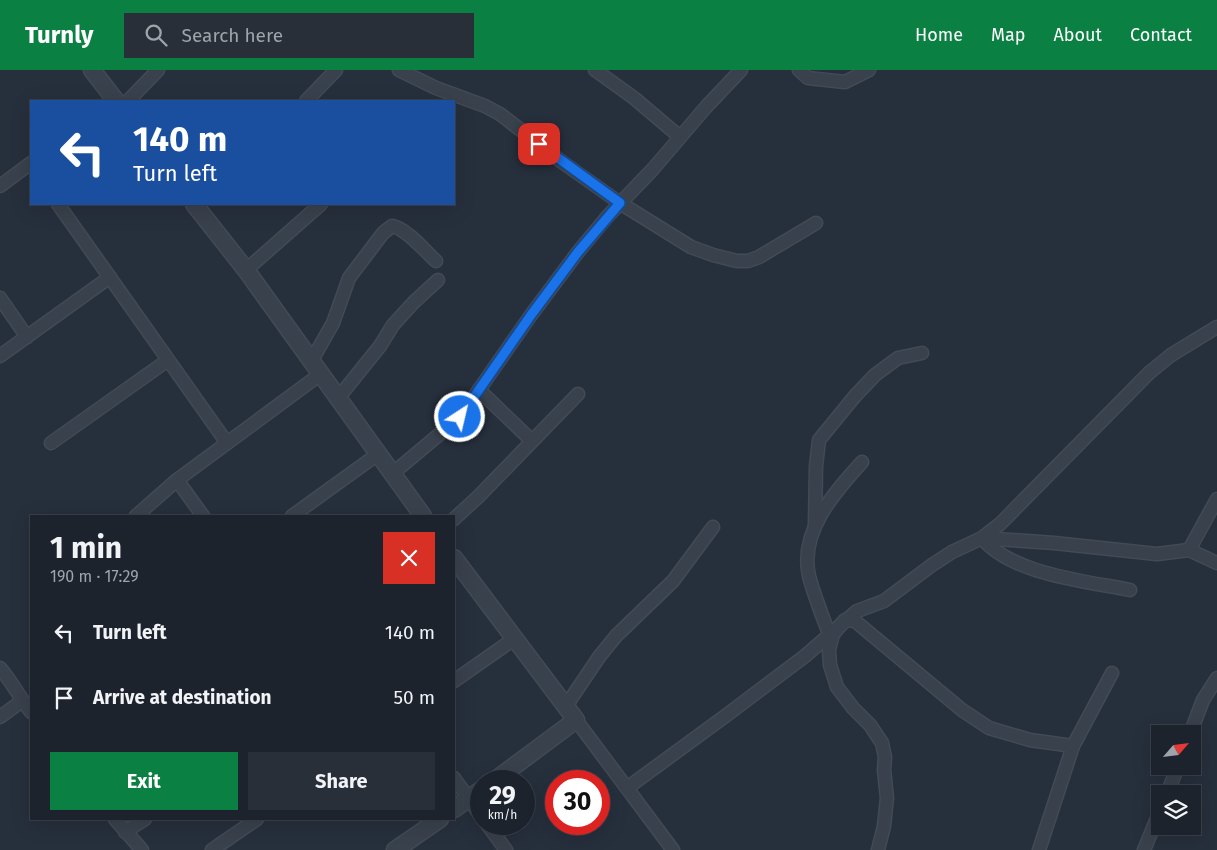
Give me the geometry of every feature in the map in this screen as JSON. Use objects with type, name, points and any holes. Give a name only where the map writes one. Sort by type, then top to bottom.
[{"type":"street","points":[[92,70],[115,100]]},
{"type":"street","points":[[129,100],[158,70]]},
{"type":"street","points":[[307,100],[336,70]]},
{"type":"street","points":[[399,70],[436,88],[485,106],[500,114],[562,162],[620,203],[691,247],[713,256],[737,261],[748,261],[759,257],[816,223]]},
{"type":"street","points":[[595,70],[634,98],[680,137]]},
{"type":"street","points":[[392,474],[460,417],[578,252],[741,70]]},
{"type":"street","points":[[800,70],[808,78],[845,82],[868,70]]},
{"type":"street","points":[[0,186],[30,165]]},
{"type":"street","points":[[59,205],[226,443]]},
{"type":"street","points":[[195,205],[246,270],[422,515]]},
{"type":"street","points":[[246,270],[320,205]]},
{"type":"street","points":[[137,515],[177,480],[226,443],[317,367],[349,278],[383,233],[392,226],[398,227],[436,261]]},
{"type":"street","points":[[0,356],[110,277]]},
{"type":"street","points":[[339,397],[380,346],[392,325],[438,280]]},
{"type":"street","points":[[0,298],[27,337]]},
{"type":"street","points":[[627,788],[724,718],[804,656],[857,611],[884,601],[932,565],[952,552],[982,538],[1000,524],[1149,373],[1171,355],[1217,327]]},
{"type":"street","points":[[816,526],[816,466],[819,440],[875,375],[898,358],[922,353]]},
{"type":"street","points":[[51,443],[168,360]]},
{"type":"street","points":[[479,390],[532,441]]},
{"type":"street","points":[[455,518],[578,394]]},
{"type":"street","points":[[293,515],[378,454]]},
{"type":"street","points":[[829,634],[809,574],[808,551],[816,526],[831,496],[862,462]]},
{"type":"street","points":[[177,480],[202,515]]},
{"type":"street","points":[[1189,550],[1217,499]]},
{"type":"street","points":[[566,706],[610,643],[673,581],[713,527]]},
{"type":"street","points":[[982,538],[1054,543],[1157,554],[1189,550],[1217,563]]},
{"type":"street","points":[[982,538],[990,548],[1010,560],[1062,576],[1130,590]]},
{"type":"street","points":[[455,559],[673,850]]},
{"type":"street","points":[[845,620],[855,621],[962,710],[989,728],[1030,740],[1073,746]]},
{"type":"street","points":[[845,620],[833,634],[829,650],[830,665],[837,688],[870,725],[882,743],[885,757],[884,770],[887,798],[884,826],[878,850]]},
{"type":"street","points":[[455,680],[514,639]]},
{"type":"street","points":[[0,668],[12,682],[30,711]]},
{"type":"street","points":[[1039,850],[1073,746],[1112,673]]},
{"type":"street","points":[[1193,725],[1203,700],[1217,678]]},
{"type":"street","points":[[0,717],[22,700]]},
{"type":"street","points":[[509,770],[576,720]]},
{"type":"street","points":[[455,779],[470,791]]},
{"type":"street","points":[[455,809],[470,799]]},
{"type":"street","points":[[116,820],[142,850]]},
{"type":"street","points":[[125,832],[143,820]]},
{"type":"street","points":[[212,850],[255,820]]},
{"type":"street","points":[[395,850],[439,820]]},
{"type":"street","points":[[1144,850],[1151,833]]},
{"type":"street","points":[[495,835],[506,850]]},
{"type":"route","points":[[460,417],[531,315],[578,252],[606,217],[620,203],[539,144]]}]
